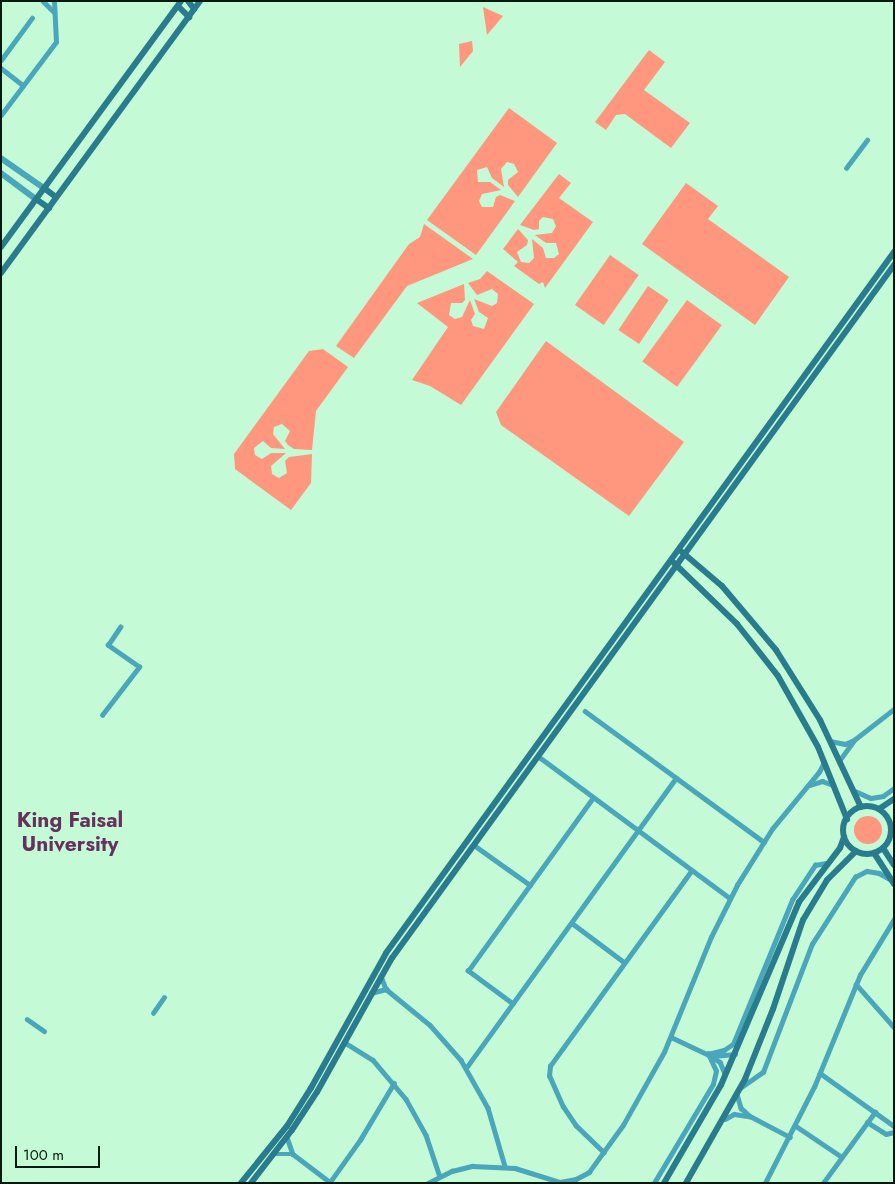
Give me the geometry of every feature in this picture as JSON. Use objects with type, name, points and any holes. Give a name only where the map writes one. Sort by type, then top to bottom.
[{"type":"main road","points":[[188,1],[194,10]]},
{"type":"main road","points":[[1,273],[200,1]]},
{"type":"main road","points":[[1,247],[178,3],[189,17]]},
{"type":"main road","points":[[44,188],[56,197]]},
{"type":"main road","points":[[36,199],[49,208]]},
{"type":"main road","points":[[241,1183],[286,1126],[311,1088],[386,954],[681,551],[894,252]]},
{"type":"main road","points":[[681,551],[894,265]]},
{"type":"main road","points":[[681,551],[722,586],[767,638],[798,681],[830,741],[850,788],[861,807]]},
{"type":"main road","points":[[250,1183],[287,1137],[317,1092],[380,975],[538,756],[673,562]]},
{"type":"main road","points":[[664,1183],[726,1076],[789,922],[826,863],[840,848],[847,819],[835,786],[793,701],[756,646],[712,596],[673,562]]},
{"type":"main road","points":[[879,809],[894,800]]},
{"type":"main road","points":[[844,837],[856,851],[874,853],[883,848],[890,837],[892,821],[879,809],[861,807],[847,819]]},
{"type":"main road","points":[[883,848],[894,865]]},
{"type":"main road","points":[[686,1183],[725,1120],[739,1091],[773,1010],[803,920],[827,880],[856,851]]},
{"type":"main road","points":[[874,853],[892,881]]},
{"type":"street","points":[[43,1],[54,12]]},
{"type":"street","points":[[1,115],[56,42],[54,1]]},
{"type":"street","points":[[1,60],[32,18]]},
{"type":"street","points":[[1,68],[23,85]]},
{"type":"street","points":[[846,168],[867,140]]},
{"type":"street","points":[[1,158],[44,188]]},
{"type":"street","points":[[1,173],[36,199]]},
{"type":"street","points":[[102,714],[139,667],[108,645],[120,627]]},
{"type":"street","points":[[830,741],[845,744],[854,740],[894,709]]},
{"type":"street","points":[[585,712],[764,842]]},
{"type":"street","points":[[839,761],[854,740]]},
{"type":"street","points":[[538,756],[592,799],[730,898]]},
{"type":"street","points":[[428,1183],[440,1176],[472,1166],[505,1166],[560,1182],[585,1175],[604,1153],[639,1098],[671,1038],[730,898],[764,842],[815,777],[824,762]]},
{"type":"street","points":[[815,777],[835,786]]},
{"type":"street","points":[[466,1068],[676,778]]},
{"type":"street","points":[[805,789],[822,781]]},
{"type":"street","points":[[850,788],[871,798],[894,788]]},
{"type":"street","points":[[514,1004],[468,971],[592,799]]},
{"type":"street","points":[[474,845],[530,885]]},
{"type":"street","points":[[709,1055],[724,1050],[732,1044],[782,918],[815,865],[826,863]]},
{"type":"street","points":[[604,1153],[571,1120],[558,1099],[549,1071],[624,962],[691,871]]},
{"type":"street","points":[[790,1137],[750,1116],[741,1108],[739,1091],[762,1072],[812,944],[855,877],[868,871],[879,872],[892,881]]},
{"type":"street","points":[[765,1183],[796,1126],[820,1074],[856,984],[893,921]]},
{"type":"street","points":[[572,923],[624,962]]},
{"type":"street","points":[[380,975],[386,989],[430,1025],[466,1068],[488,1108],[505,1166]]},
{"type":"street","points":[[856,984],[894,1027]]},
{"type":"street","points":[[370,993],[386,989]]},
{"type":"street","points":[[153,1012],[164,998]]},
{"type":"street","points":[[27,1019],[44,1031]]},
{"type":"street","points":[[671,1038],[720,1062],[726,1076]]},
{"type":"street","points":[[344,1042],[373,1060],[394,1083],[426,1135],[440,1176]]},
{"type":"street","points":[[709,1055],[722,1058],[736,1054]]},
{"type":"street","points":[[654,1183],[713,1084],[716,1071],[709,1055]]},
{"type":"street","points":[[820,1074],[894,1126]]},
{"type":"street","points":[[287,1137],[293,1154],[331,1182],[360,1140],[394,1083]]},
{"type":"street","points":[[823,1183],[875,1112]]},
{"type":"street","points":[[725,1120],[734,1114],[750,1116]]},
{"type":"street","points":[[868,1122],[886,1134],[894,1132]]},
{"type":"street","points":[[796,1126],[842,1157]]},
{"type":"street","points":[[274,1154],[293,1154]]},
{"type":"shaded area","points":[[483,7],[503,16],[487,35]]},
{"type":"shaded area","points":[[472,41],[473,51],[460,67],[459,44]]},
{"type":"shaded area","points":[[649,50],[665,62],[644,90],[690,123],[671,148],[625,114],[616,115],[606,130],[595,122]]},
{"type":"shaded area","points":[[509,108],[557,143],[518,197],[508,185],[508,180],[518,172],[514,164],[507,162],[501,169],[504,187],[492,178],[487,167],[477,170],[478,182],[490,182],[501,190],[482,194],[479,201],[482,207],[493,207],[496,197],[500,195],[515,201],[476,255],[427,220]]},
{"type":"shaded area","points":[[559,174],[571,183],[559,198],[593,222],[545,288],[543,282],[539,284],[514,266],[518,262],[503,249],[518,229],[528,240],[527,245],[517,252],[521,262],[529,263],[534,258],[532,239],[543,248],[546,258],[554,258],[559,254],[556,243],[546,243],[535,235],[552,233],[556,226],[553,219],[543,217],[539,221],[539,229],[534,230],[520,225]]},
{"type":"shaded area","points":[[686,183],[718,206],[708,219],[789,277],[755,325],[642,244]]},
{"type":"shaded area","points":[[424,224],[473,259],[407,286],[354,358],[336,346],[409,244],[420,237]]},
{"type":"shaded area","points":[[610,255],[639,275],[604,325],[575,305]]},
{"type":"shaded area","points":[[487,271],[534,304],[461,405],[430,386],[412,380],[448,327],[417,303],[464,284],[465,300],[462,303],[451,303],[449,315],[455,319],[462,317],[470,300],[475,314],[471,320],[473,326],[484,329],[488,318],[479,312],[474,299],[492,306],[497,303],[498,294],[492,289],[477,295],[468,283],[480,279]]},
{"type":"shaded area","points":[[648,286],[669,300],[639,344],[618,330]]},
{"type":"shaded area","points":[[687,300],[722,325],[677,387],[642,361]]},
{"type":"shaded area","points":[[546,341],[684,442],[629,516],[501,425],[496,412]]},
{"type":"shaded area","points":[[323,349],[348,367],[316,411],[312,450],[294,449],[288,445],[285,441],[290,431],[282,424],[274,427],[273,434],[285,449],[271,448],[263,441],[254,448],[255,455],[262,459],[271,453],[286,453],[271,466],[272,474],[279,478],[287,473],[285,461],[289,457],[312,454],[311,483],[291,510],[235,469],[234,454],[309,351]]},
{"type":"shaded area","points":[[868,816],[878,820],[882,830],[878,840],[868,844],[858,840],[854,830],[858,820]]},
{"type":"district","name":"King Faisal University","points":[[70,832]]}]
